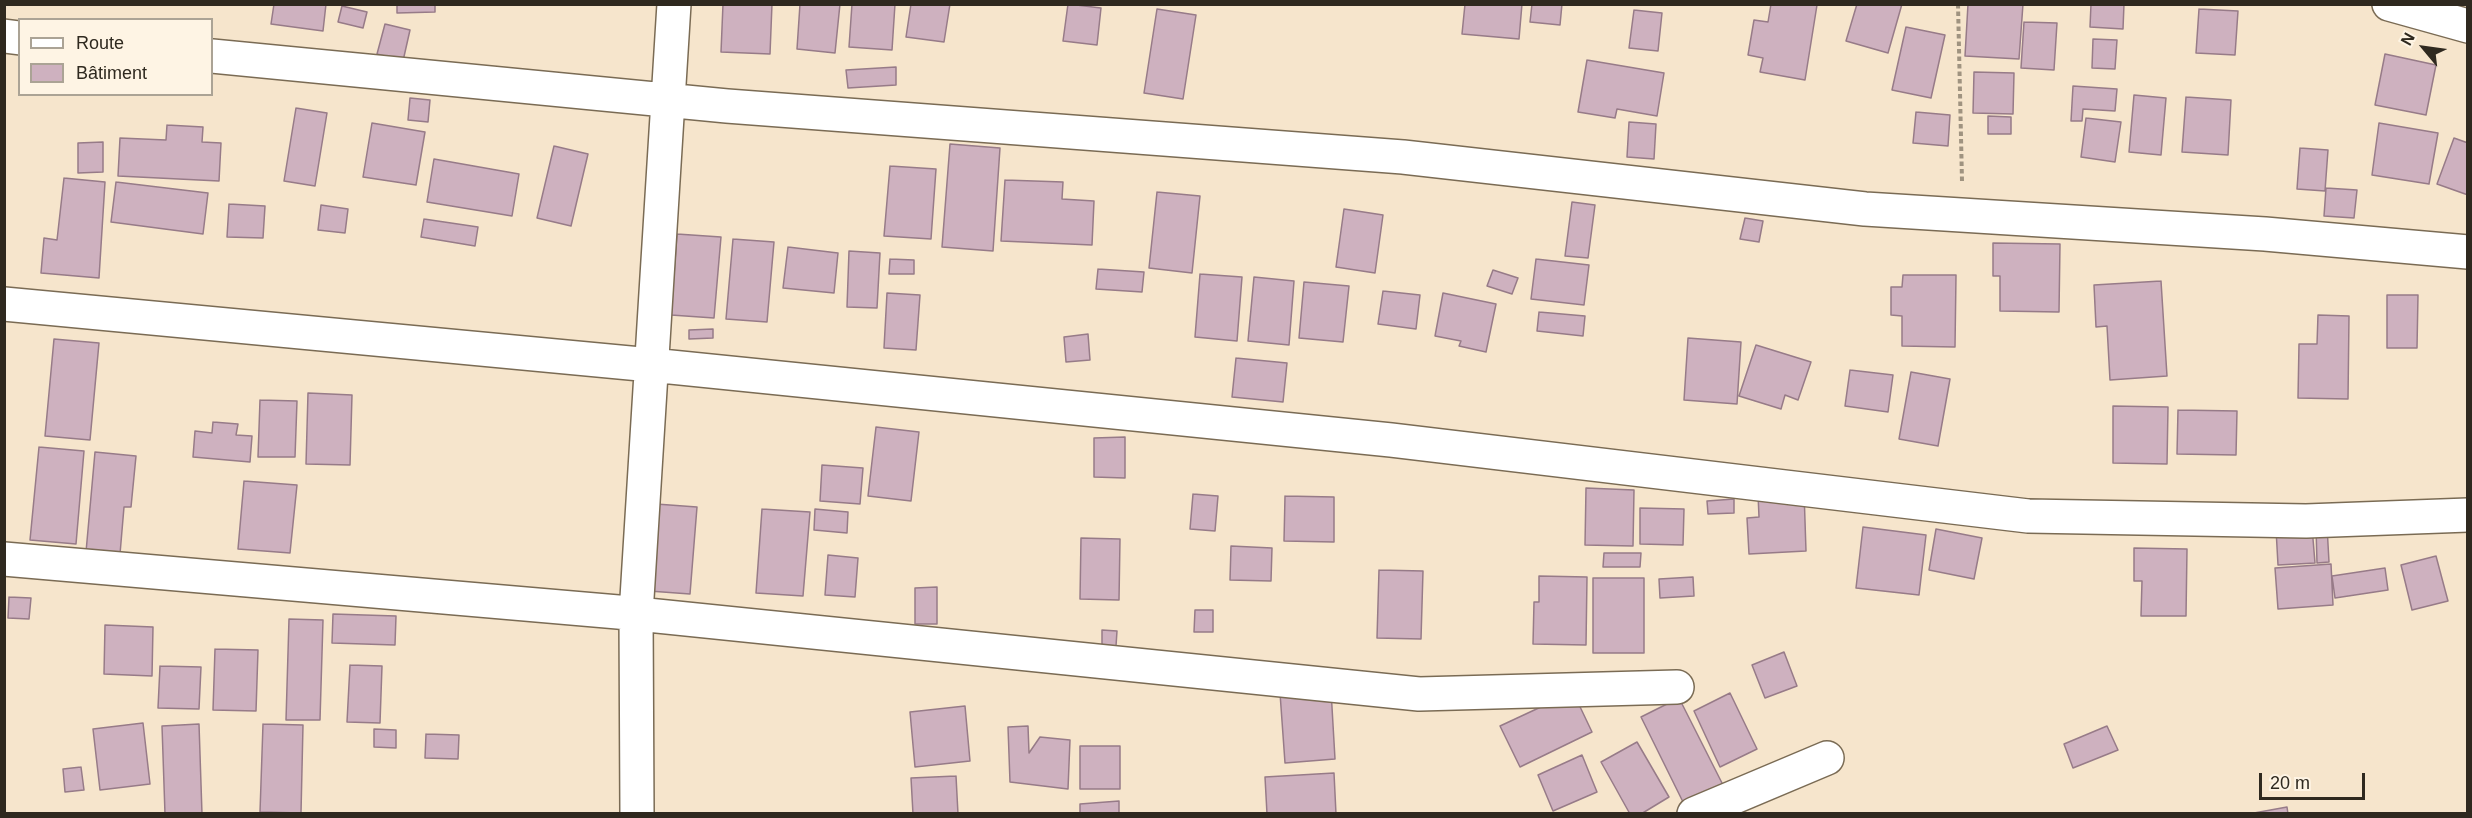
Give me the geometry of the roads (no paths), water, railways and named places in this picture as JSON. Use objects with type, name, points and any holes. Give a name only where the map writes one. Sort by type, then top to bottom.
[{"type":"street","points":[[637,813],[636,614],[674,4]]},
{"type":"street","points":[[2389,4],[2468,26]]},
{"type":"street","points":[[213,56],[668,100],[1403,157],[1865,209],[2265,234],[2468,252]]},
{"type":"street","points":[[4,304],[651,365],[1391,440],[2028,516],[2306,521],[2468,515]]},
{"type":"street","points":[[4,559],[636,614],[1419,694],[1677,687]]},
{"type":"street","points":[[1694,813],[1827,758]]}]
